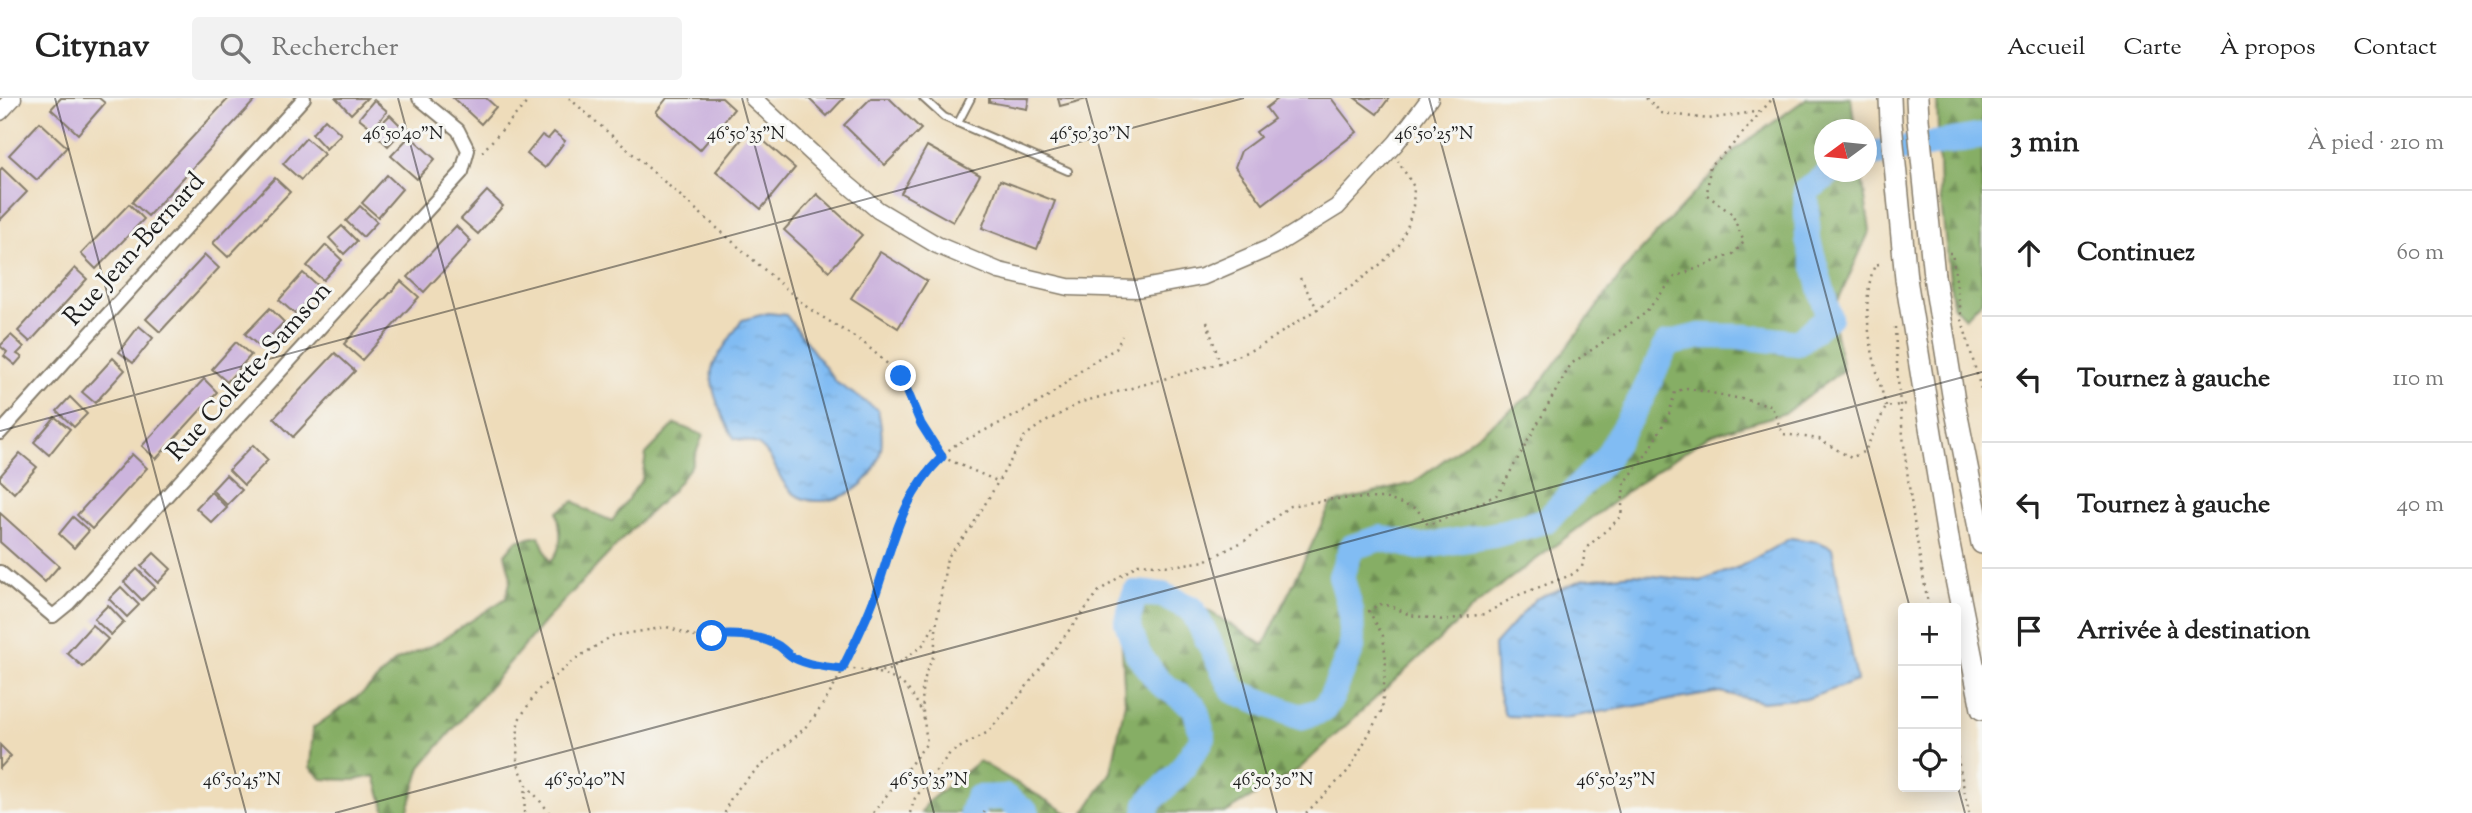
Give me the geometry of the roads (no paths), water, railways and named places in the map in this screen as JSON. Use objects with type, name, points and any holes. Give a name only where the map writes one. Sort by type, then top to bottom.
[{"type":"highway","points":[[1890,98],[1906,279],[1949,544],[1982,709]]},
{"type":"highway","points":[[1917,109],[1934,276],[1954,401],[1982,543]]},
{"type":"street","points":[[0,112],[13,98]]},
{"type":"street","name":"Rue Jean-Bernard","points":[[0,433],[304,98]]},
{"type":"street","name":"Rue Colette-Samson","points":[[0,572],[53,616],[79,593],[465,162],[458,130],[419,98]]},
{"type":"street","points":[[753,98],[878,210],[937,246],[999,271],[1068,287],[1137,289],[1202,276],[1274,246],[1337,207],[1390,149],[1430,98]]},
{"type":"lane","points":[[923,98],[944,117],[1068,171]]},
{"type":"lane","points":[[958,123],[971,98]]},
{"type":"water","points":[[768,313],[786,315],[837,383],[878,410],[882,439],[876,465],[865,481],[848,494],[815,501],[795,494],[783,482],[769,455],[760,446],[734,438],[718,405],[712,377],[712,369],[717,359],[742,320]]},
{"type":"water","points":[[1791,538],[1819,542],[1832,548],[1857,681],[1809,698],[1762,702],[1720,692],[1564,718],[1505,716],[1496,684],[1494,645],[1535,599],[1584,579],[1634,574],[1701,581],[1739,567]]},
{"type":"waterway","points":[[1877,153],[1982,136]]},
{"type":"waterway","points":[[1146,813],[1148,803],[1179,773],[1203,738],[1195,707],[1159,682],[1138,654],[1127,622],[1135,593],[1163,595],[1192,609],[1234,691],[1300,717],[1323,710],[1331,698],[1352,648],[1351,611],[1341,576],[1352,547],[1381,538],[1419,547],[1494,535],[1547,520],[1606,458],[1642,397],[1667,344],[1700,336],[1748,337],[1798,343],[1829,317],[1808,240],[1806,191],[1818,182]]},
{"type":"waterway","points":[[972,813],[977,798],[1005,797],[1027,813]]}]
